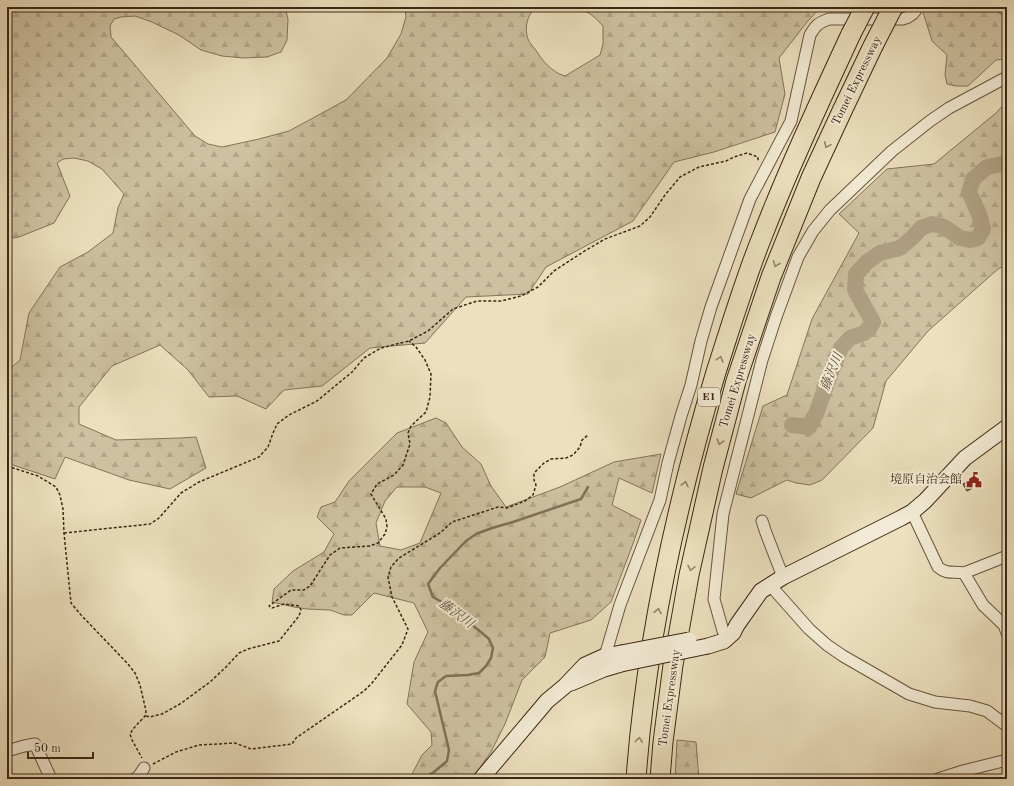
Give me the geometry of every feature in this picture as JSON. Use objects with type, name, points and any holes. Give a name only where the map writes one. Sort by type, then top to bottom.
[{"type":"highway","name":"Tomei Expressway","points":[[636,779],[646,683],[655,622],[669,551],[703,416],[732,322],[759,244],[820,99],[865,7]]},
{"type":"highway","name":"Tomei Expressway","points":[[660,779],[663,742],[673,666],[689,575],[713,468],[736,382],[771,277],[803,199],[842,111],[893,7]]},
{"type":"street","points":[[604,662],[620,605],[660,500],[668,463],[691,385],[711,307],[750,200],[791,121],[810,35],[820,22],[829,19],[903,19],[911,17],[916,11],[917,7]]},
{"type":"street","points":[[1001,7],[1007,10]]},
{"type":"street","points":[[723,631],[714,600],[723,514],[762,360],[798,257],[813,231],[830,210],[892,151],[949,108],[1007,77]]},
{"type":"street","points":[[481,779],[547,701],[565,686],[585,664],[621,659],[708,641],[724,641],[734,633],[737,625],[761,591],[783,577],[912,512],[925,501],[965,458],[1007,427]]},
{"type":"street","points":[[912,512],[938,567],[943,571],[964,573],[1007,556]]},
{"type":"street","points":[[762,521],[783,577]]},
{"type":"street","points":[[964,573],[983,605],[1004,625],[1007,633]]},
{"type":"street","points":[[770,585],[809,629],[827,645],[843,656],[909,694],[935,702],[970,706],[987,711],[1007,726]]},
{"type":"street","points":[[708,641],[723,631],[737,625]]},
{"type":"street","points":[[7,751],[35,744],[51,779]]},
{"type":"street","points":[[938,779],[1007,760]]},
{"type":"street","points":[[134,779],[138,777],[144,768]]},
{"type":"path","points":[[64,533],[150,524],[159,518],[181,493],[198,482],[259,457],[268,447],[272,433],[277,424],[289,415],[317,401],[352,372],[364,358],[381,348],[409,341],[428,331],[453,309],[477,301],[501,301],[521,296],[538,287],[554,271],[605,239],[640,226],[650,217],[665,195],[680,178],[699,167],[726,161],[747,153],[758,157],[759,166],[764,172]]},
{"type":"path","points":[[145,716],[150,717],[162,714],[180,704],[210,682],[239,653],[248,649],[279,641],[299,616],[301,610],[299,606],[284,604],[272,608],[269,606],[292,590],[304,590],[310,586],[330,555],[340,548],[370,546],[378,542],[385,534],[387,527],[386,519],[371,494],[378,484],[394,475],[403,465],[410,444],[408,433],[411,426],[426,412],[430,397],[431,374],[425,360],[409,341]]},
{"type":"path","points":[[7,466],[38,476],[56,487],[60,495],[63,509],[71,603],[135,673],[140,685],[146,710],[145,716],[130,734],[142,759],[144,768],[176,752],[199,745],[235,743],[251,749],[292,744],[296,738],[364,691],[402,645],[408,629],[392,597],[388,577],[390,567],[399,558],[440,532],[452,522],[498,507],[507,508],[525,501],[533,495],[536,485],[534,480],[534,474],[536,471],[544,463],[551,459],[566,458],[573,455],[580,447],[582,440],[588,435]]},
{"type":"green space","points":[[7,7],[285,7],[288,19],[287,40],[281,52],[267,57],[244,58],[222,56],[201,50],[179,35],[152,22],[135,16],[114,19],[110,26],[111,37],[195,136],[208,144],[222,147],[289,131],[346,100],[387,58],[401,34],[406,17],[405,7],[536,7],[530,14],[526,26],[528,40],[547,65],[555,72],[565,76],[600,55],[603,44],[603,26],[589,13],[570,7],[821,7],[807,22],[779,58],[785,94],[775,132],[714,152],[674,162],[633,221],[546,267],[528,294],[466,297],[425,343],[370,348],[322,386],[284,390],[266,409],[237,396],[209,397],[188,370],[160,345],[112,366],[79,407],[79,424],[116,440],[196,437],[206,468],[170,489],[129,480],[65,457],[55,479],[7,463],[7,371],[20,360],[29,313],[60,267],[88,252],[113,233],[118,208],[124,194],[102,169],[88,161],[74,158],[63,159],[57,163],[70,196],[54,223],[19,237],[7,239]]},
{"type":"green space","points":[[927,7],[1007,7],[1007,59],[996,60],[968,86],[947,84],[945,75],[947,55],[932,41],[923,12]]},
{"type":"green space","points":[[1007,98],[1007,195],[1004,196],[1007,217],[1007,264],[998,269],[928,331],[886,381],[873,428],[822,480],[810,485],[787,480],[751,498],[736,494],[763,406],[787,395],[812,319],[859,233],[839,214],[887,169],[934,164],[996,113],[1006,102]]},
{"type":"green space","points":[[436,418],[446,423],[462,447],[481,464],[491,486],[506,507],[560,487],[614,462],[661,454],[652,493],[619,478],[612,505],[641,520],[611,602],[591,620],[550,633],[545,657],[522,680],[505,724],[491,752],[471,779],[407,779],[411,776],[422,755],[432,745],[431,732],[407,704],[414,662],[428,632],[414,603],[374,593],[352,615],[344,615],[330,610],[307,609],[272,602],[274,589],[293,571],[324,552],[334,534],[317,517],[321,507],[335,502],[349,481],[397,433]],"holes":[[[397,487],[425,487],[441,493],[420,543],[401,550],[380,546],[376,523],[385,501]]]},
{"type":"green space","points":[[677,740],[696,742],[699,779],[675,779]]},
{"type":"building","name":"境原自治会館","points":[[977,477],[980,484],[967,491],[963,484]]},
{"type":"waterway","name":"藤沢川","points":[[792,425],[809,427],[816,414],[841,348],[850,338],[864,333],[869,329],[873,322],[855,290],[856,274],[867,262],[880,253],[900,248],[921,228],[932,224],[942,226],[960,238],[970,240],[978,238],[983,229],[979,214],[969,192],[973,179],[987,167],[1007,163]]},
{"type":"waterway","name":"藤沢川","points":[[421,779],[434,772],[447,761],[449,750],[435,691],[438,682],[446,676],[479,673],[491,658],[493,648],[489,639],[482,633],[447,605],[433,597],[428,584],[440,568],[466,541],[476,534],[581,499],[588,487]]},
{"type":"place","name":"境原自治会館","points":[[974,480]]}]
